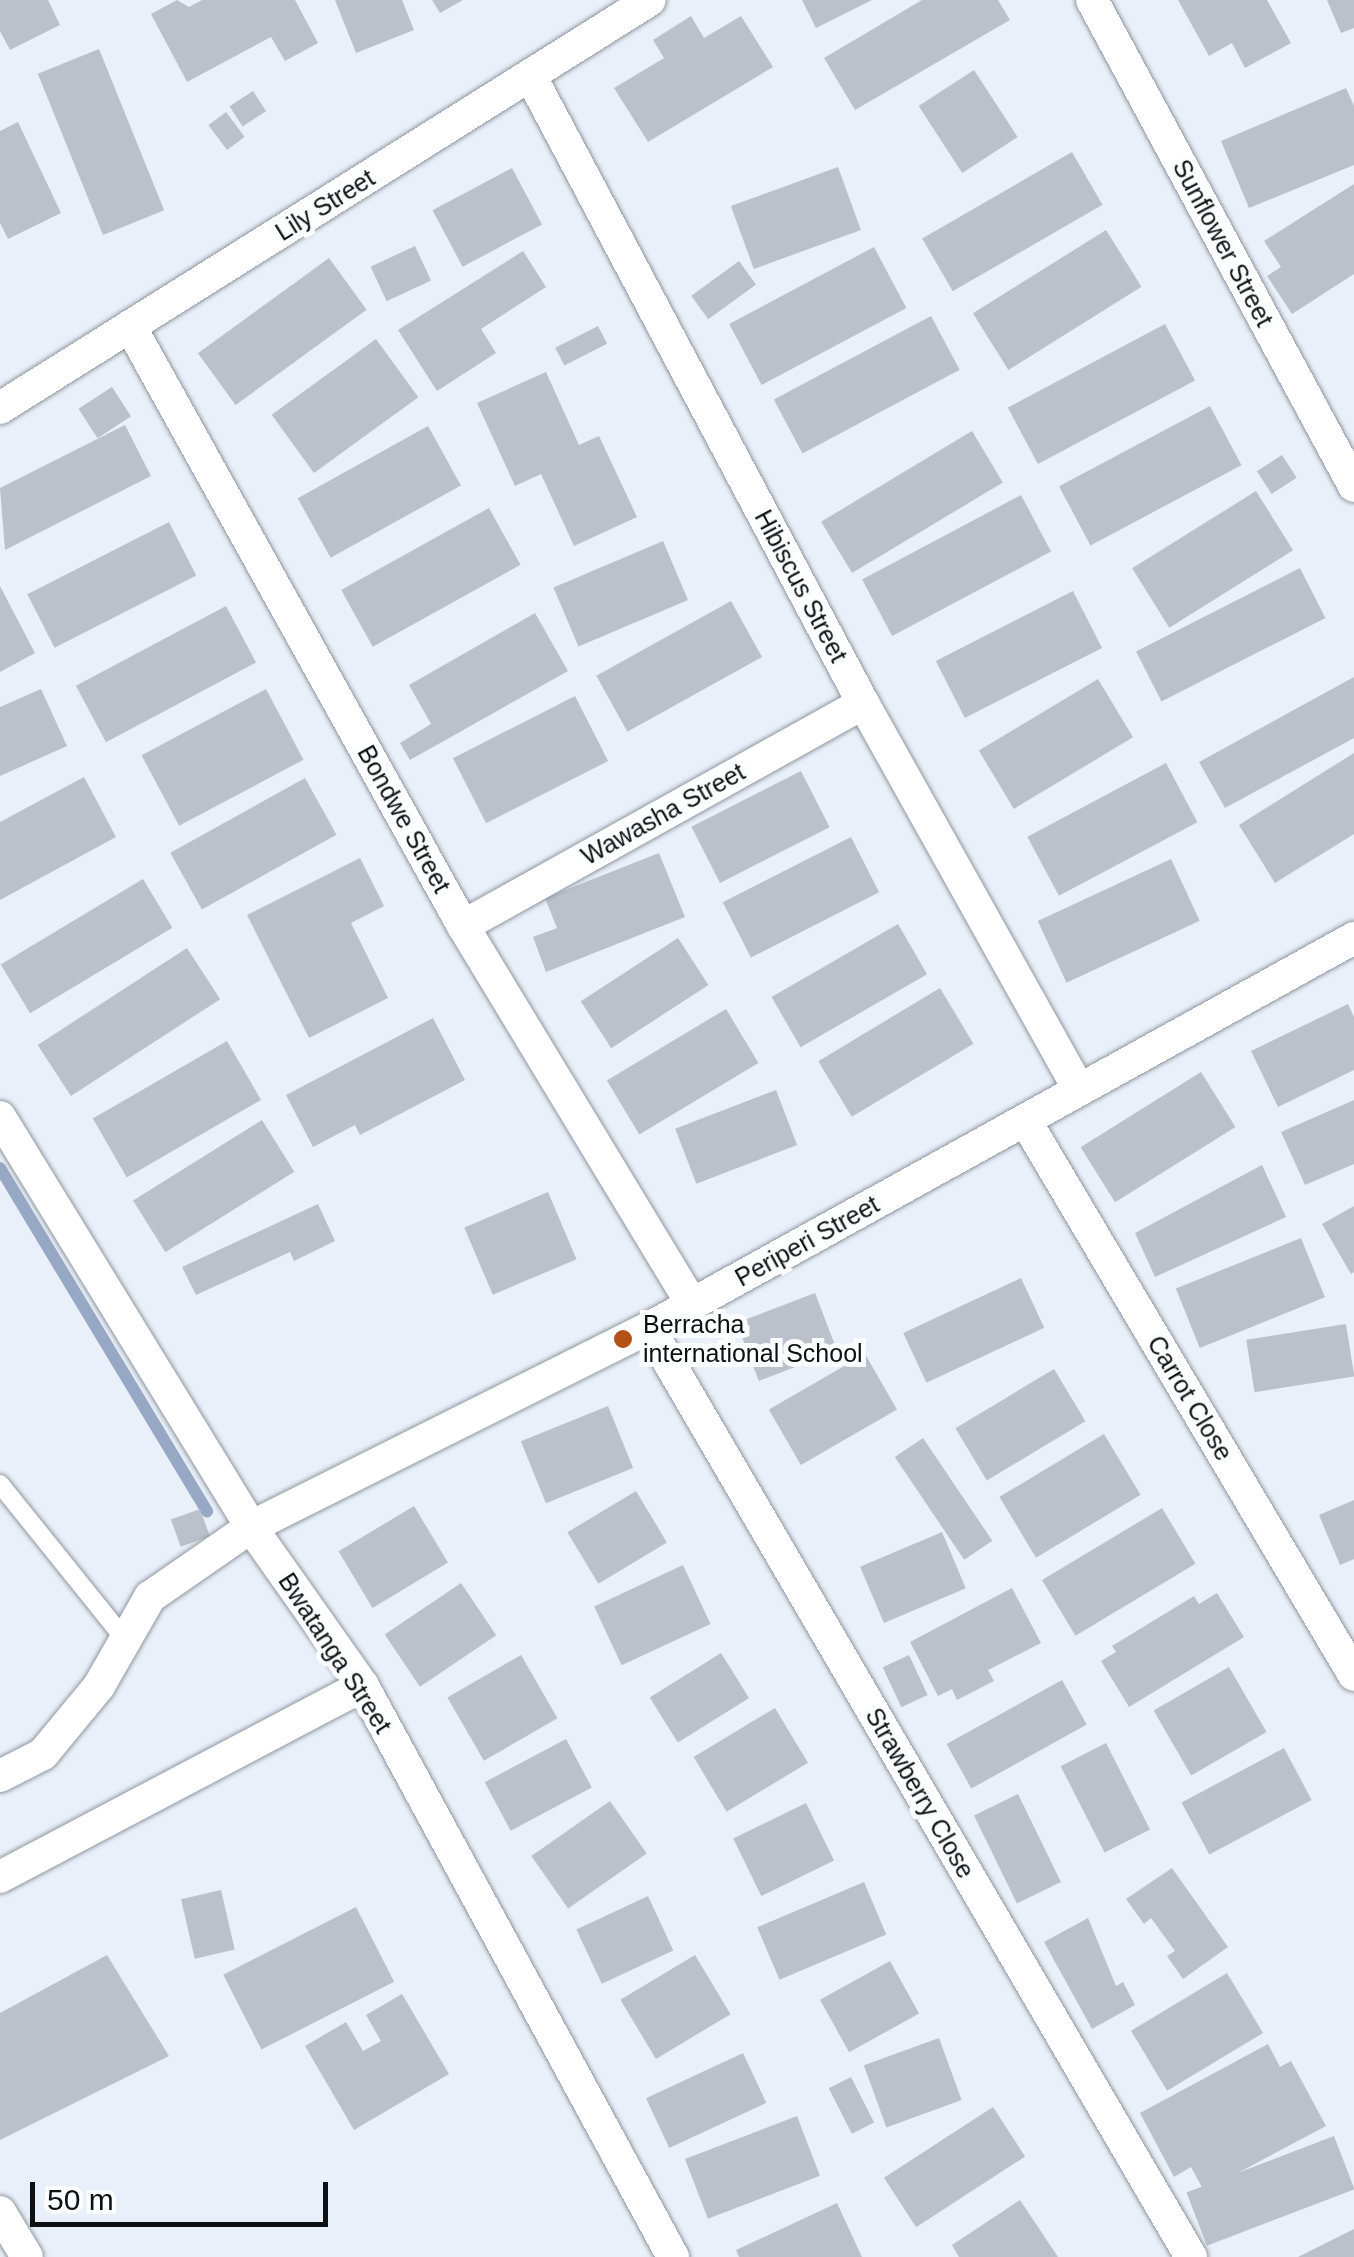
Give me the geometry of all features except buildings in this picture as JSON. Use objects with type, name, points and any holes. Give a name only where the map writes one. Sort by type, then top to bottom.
[{"type":"street","name":"Lily Street","points":[[0,408],[650,0]]},
{"type":"street","name":"Sunflower Street","points":[[1092,0],[1354,486]]},
{"type":"street","name":"Hibiscus Street","points":[[531,76],[863,702],[1079,1090]]},
{"type":"street","name":"Bondwe Street","points":[[130,326],[463,926],[692,1304]]},
{"type":"street","name":"Wawasha Street","points":[[463,926],[863,702]]},
{"type":"street","name":"Periperi Street","points":[[0,1776],[44,1754],[100,1686],[123,1637],[150,1598],[251,1527],[650,1328],[1354,938]]},
{"type":"street","name":"Bwatanga Street","points":[[0,1117],[251,1527],[363,1686],[672,2257]]},
{"type":"street","name":"Carrot Close","points":[[1025,1120],[1354,1675]]},
{"type":"street","name":"Strawberry Close","points":[[650,1328],[1191,2257]]},
{"type":"street","points":[[0,1877],[363,1686]]},
{"type":"street","points":[[0,2212],[27,2257]]},
{"type":"lane","points":[[0,1484],[123,1637]]},
{"type":"waterway","points":[[0,1168],[207,1511]]},
{"type":"place","name":"Berracha international School","points":[[623,1339]]}]
